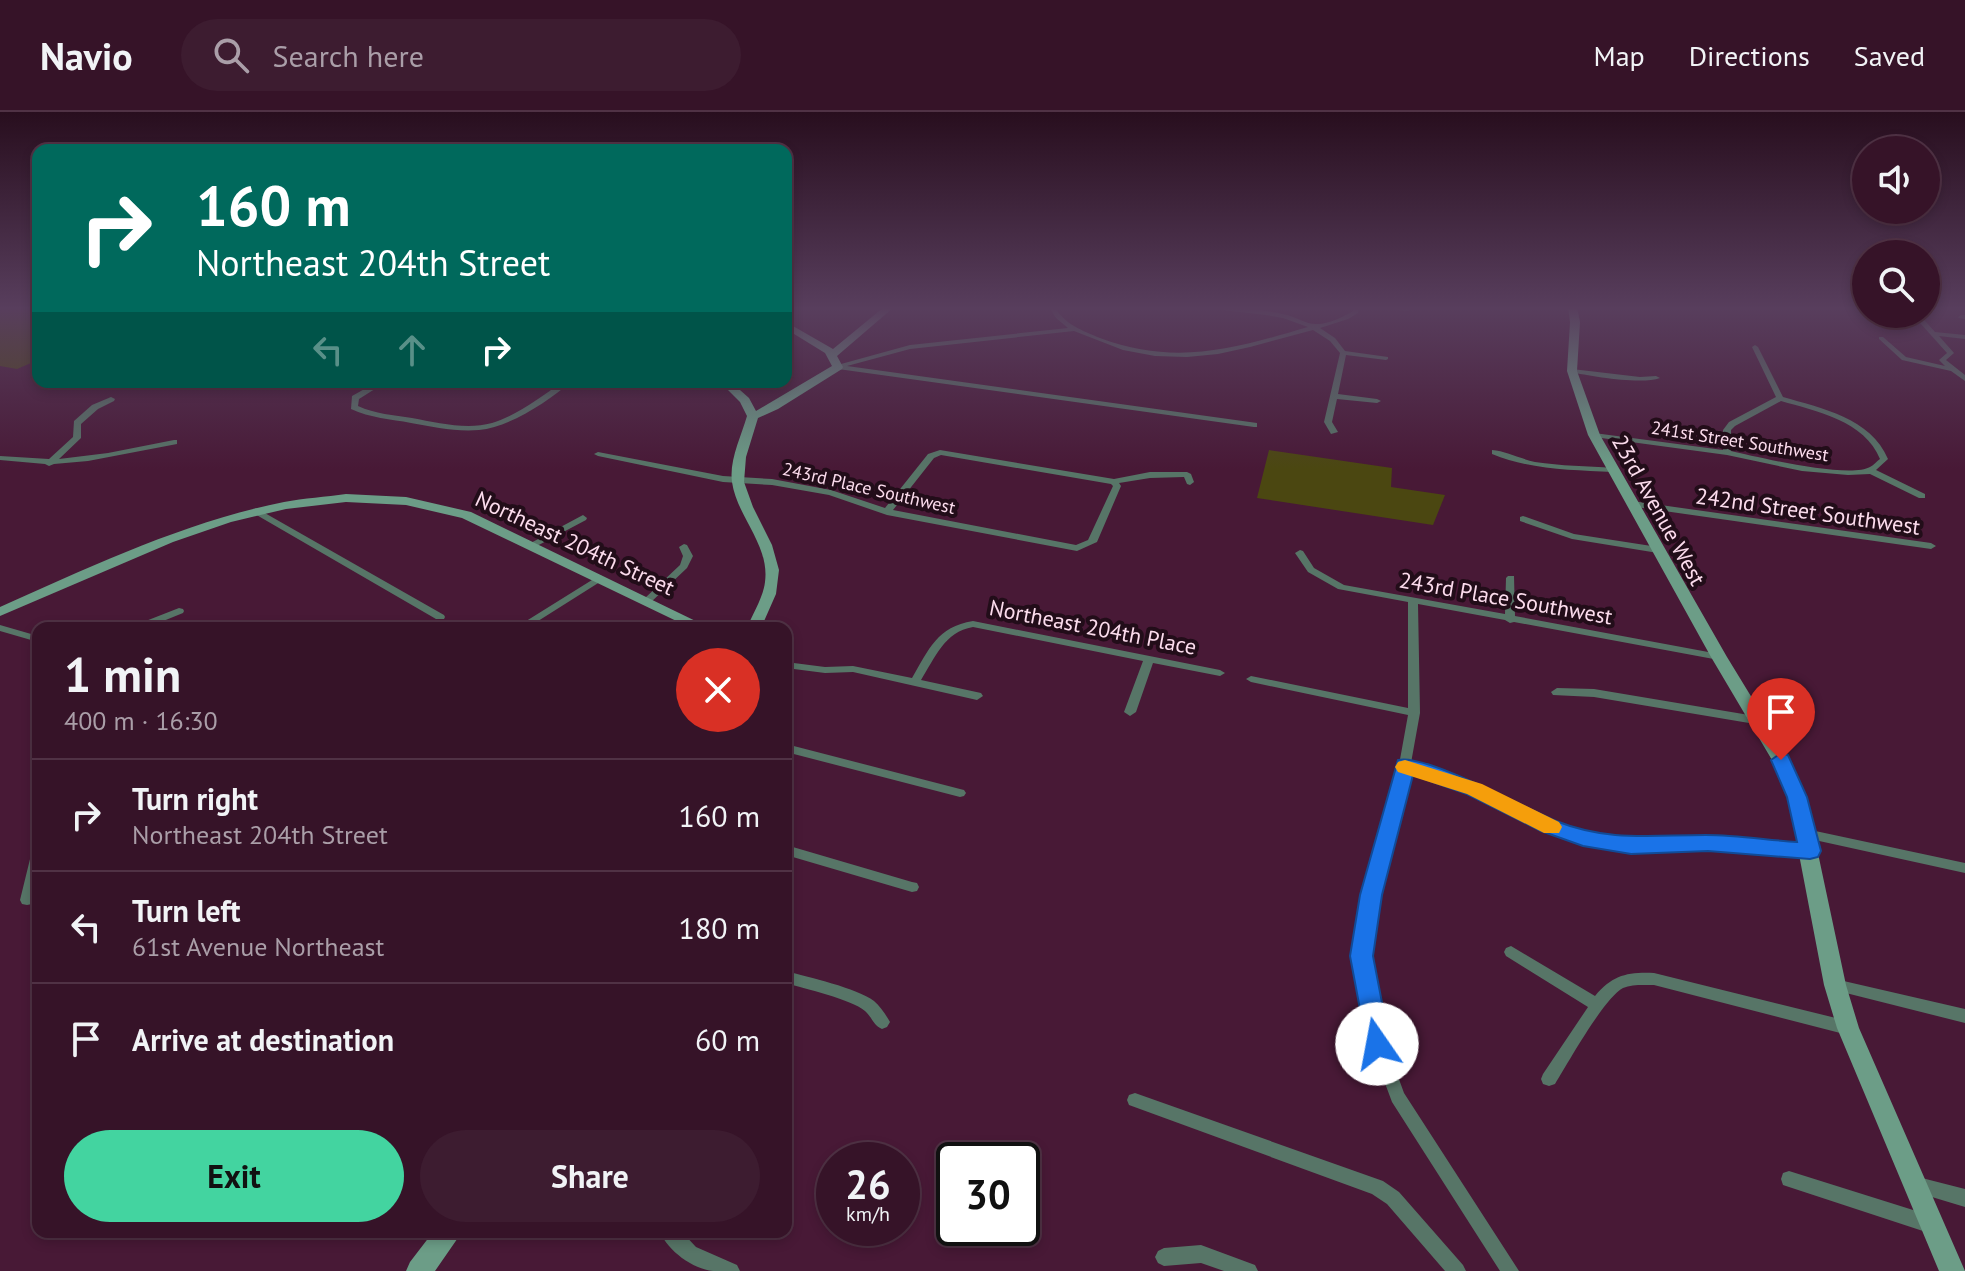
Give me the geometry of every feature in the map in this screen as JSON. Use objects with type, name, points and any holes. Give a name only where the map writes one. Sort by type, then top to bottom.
[{"type":"street","points":[[835,361],[838,367]]},
{"type":"street","points":[[753,416],[774,407],[838,367],[859,361]]},
{"type":"street","points":[[1334,432],[1328,422],[1341,361]]},
{"type":"street","name":"23rd Avenue West","points":[[1573,361],[1572,371],[1594,435],[1789,777],[1808,842],[1835,985],[1848,1028],[1952,1271]]},
{"type":"street","points":[[1762,361],[1780,398],[1845,422],[1875,442],[1882,450],[1884,459],[1871,471]]},
{"type":"street","points":[[1913,361],[1949,369],[1965,379]]},
{"type":"street","points":[[1943,361],[1949,369]]},
{"type":"street","points":[[838,367],[1254,425]]},
{"type":"street","points":[[1572,371],[1656,378]]},
{"type":"street","points":[[371,388],[352,403],[359,411],[474,430],[509,421],[558,388]]},
{"type":"street","points":[[732,388],[745,400],[753,416],[737,480],[751,520],[771,559],[769,591],[756,622]]},
{"type":"street","points":[[1334,396],[1377,401]]},
{"type":"street","points":[[1727,453],[1727,430],[1732,424],[1780,398]]},
{"type":"street","points":[[48,464],[77,438],[77,423],[93,408],[111,399]]},
{"type":"street","name":"241st Street Southwest","points":[[1594,435],[1727,453],[1826,472],[1871,471],[1922,496]]},
{"type":"street","points":[[0,458],[48,464],[90,461],[174,442]]},
{"type":"street","points":[[887,512],[931,456],[940,452],[1114,482],[1150,475],[1187,474],[1190,482]]},
{"type":"street","points":[[1495,452],[1522,463],[1613,470]]},
{"type":"street","name":"243rd Place Southwest","points":[[598,454],[737,480],[772,482],[831,493],[887,512],[1077,548],[1092,542],[1117,486],[1114,482]]},
{"type":"street","points":[[1785,466],[1787,477]]},
{"type":"street","name":"Northeast 204th Street","points":[[0,612],[182,533],[256,511],[337,500],[387,499],[426,503],[466,515],[691,622]]},
{"type":"street","name":"242nd Street Southwest","points":[[1632,504],[1931,546]]},
{"type":"street","points":[[256,511],[440,617]]},
{"type":"street","points":[[532,545],[583,518]]},
{"type":"street","points":[[1523,519],[1555,533],[1580,539],[1658,550]]},
{"type":"street","points":[[647,601],[684,566],[688,556],[684,547]]},
{"type":"street","name":"243rd Place Southwest","points":[[1300,553],[1311,570],[1341,587],[1719,657]]},
{"type":"street","points":[[530,622],[600,578]]},
{"type":"street","points":[[1510,620],[1511,578]]},
{"type":"street","points":[[1413,602],[1414,713],[1405,765],[1371,895],[1361,956],[1372,1027],[1398,1097],[1510,1271]]},
{"type":"street","points":[[152,622],[179,611]]},
{"type":"street","name":"Northeast 204th Place","points":[[915,682],[948,629],[973,624],[1220,673]]},
{"type":"street","points":[[0,628],[32,637]]},
{"type":"street","points":[[1130,712],[1149,659]]},
{"type":"street","points":[[792,666],[825,670],[853,669],[977,696]]},
{"type":"street","points":[[1251,679],[1414,713]]},
{"type":"street","points":[[1557,692],[1594,693],[1755,720]]},
{"type":"street","points":[[792,750],[960,793]]},
{"type":"street","points":[[1405,765],[1474,789],[1548,826],[1583,838],[1631,846],[1808,842],[1965,868]]},
{"type":"street","points":[[792,852],[912,887]]},
{"type":"street","points":[[27,900],[32,880]]},
{"type":"street","points":[[1511,952],[1597,1005]]},
{"type":"street","points":[[1549,1079],[1614,984],[1632,978],[1654,979],[1848,1028]]},
{"type":"street","points":[[792,979],[855,998],[870,1006],[882,1022]]},
{"type":"street","points":[[1835,985],[1965,1016]]},
{"type":"street","points":[[1135,1100],[1377,1187],[1393,1198],[1457,1271]]},
{"type":"street","points":[[1789,1179],[1931,1224]]},
{"type":"street","points":[[1913,1184],[1965,1198]]},
{"type":"street","points":[[419,1271],[444,1238]]},
{"type":"street","points":[[675,1238],[690,1253],[731,1271]]},
{"type":"street","points":[[1164,1257],[1201,1254],[1249,1271]]},
{"type":"shaded area","points":[[0,361],[32,361],[17,369],[0,366]]},
{"type":"shaded area","points":[[1269,450],[1392,468],[1391,487],[1445,495],[1433,525],[1257,498]]},
{"type":"slow traffic","points":[[1405,767],[1474,789],[1552,827]]},
{"type":"route","points":[[1377,1044],[1361,956],[1371,895],[1405,765],[1474,789],[1548,826],[1583,838],[1631,846],[1708,843],[1810,851],[1797,797],[1781,760]]}]
